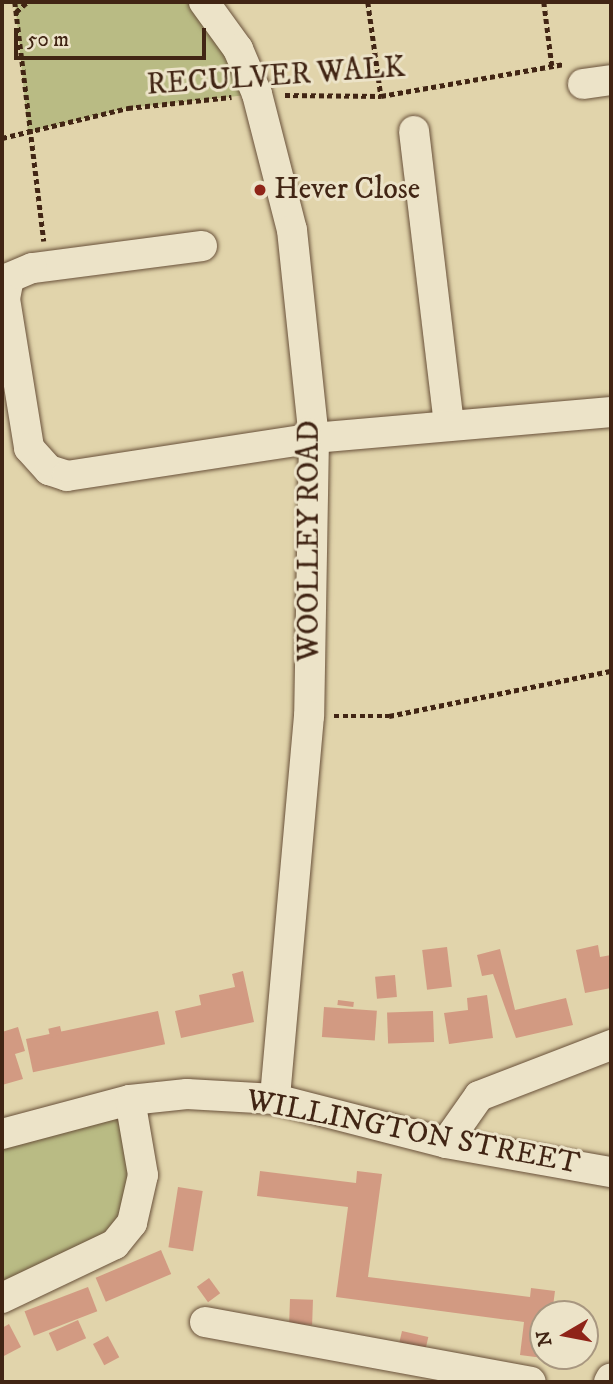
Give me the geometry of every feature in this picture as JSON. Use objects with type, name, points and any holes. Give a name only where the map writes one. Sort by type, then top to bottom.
[{"type":"street","name":"WOOLLEY ROAD","points":[[212,4],[238,49],[257,94],[292,230],[314,438],[309,716],[275,1099]]},
{"type":"street","points":[[414,131],[449,424]]},
{"type":"street","points":[[202,246],[48,266],[9,278],[5,299],[29,448],[49,470],[67,476],[314,438],[449,424],[611,412]]},
{"type":"street","points":[[446,1143],[479,1096],[611,1045]]},
{"type":"street","name":"WILLINGTON STREET","points":[[2,1134],[130,1100],[187,1094],[275,1099],[446,1143],[611,1172]]},
{"type":"street","points":[[2,1298],[115,1244],[132,1223],[143,1175],[130,1100]]},
{"type":"street","points":[[205,1322],[531,1382]]},
{"type":"path","points":[[15,2],[28,132],[48,266]]},
{"type":"path","points":[[16,13],[27,2]]},
{"type":"path","points":[[369,2],[381,96]]},
{"type":"path","points":[[544,2],[552,65]]},
{"type":"path","name":"RECULVER WALK","points":[[2,138],[128,108],[257,94],[381,96],[552,65],[590,75]]},
{"type":"path","points":[[309,716],[389,716],[611,671]]},
{"type":"green space","points":[[15,2],[220,2],[257,94],[128,108],[28,132]]},
{"type":"green space","points":[[130,1100],[132,1223],[2,1298],[2,1134]]},
{"type":"building","points":[[598,945],[600,957],[611,955],[611,988],[585,993],[576,950]]},
{"type":"building","points":[[447,947],[452,987],[427,990],[422,950]]},
{"type":"building","points":[[500,949],[515,1010],[566,998],[573,1025],[516,1038],[493,974],[482,976],[477,955]]},
{"type":"building","points":[[243,971],[254,1022],[181,1038],[175,1011],[201,1005],[199,995],[235,987],[232,974]]},
{"type":"building","points":[[395,975],[397,997],[377,999],[375,977]]},
{"type":"building","points":[[487,995],[493,1038],[449,1044],[444,1013],[468,1010],[467,998]]},
{"type":"building","points":[[338,1000],[354,1002],[353,1007],[337,1005]]},
{"type":"building","points":[[324,1007],[377,1011],[375,1041],[322,1037]]},
{"type":"building","points":[[158,1011],[165,1044],[33,1072],[26,1039]]},
{"type":"building","points":[[433,1011],[434,1042],[388,1044],[387,1013]]},
{"type":"building","points":[[60,1026],[62,1035],[50,1037],[48,1029]]},
{"type":"building","points":[[18,1027],[25,1051],[15,1054],[23,1079],[2,1085],[2,1032]]},
{"type":"building","points":[[260,1171],[356,1183],[357,1171],[382,1174],[368,1277],[530,1297],[531,1288],[555,1291],[554,1300],[529,1300],[529,1356],[520,1355],[524,1322],[336,1297],[348,1207],[257,1196]]},
{"type":"building","points":[[178,1187],[203,1191],[193,1251],[168,1247]]},
{"type":"building","points":[[161,1250],[171,1274],[106,1302],[96,1278]]},
{"type":"building","points":[[209,1278],[220,1293],[208,1302],[197,1287]]},
{"type":"building","points":[[88,1287],[97,1311],[34,1336],[25,1311]]},
{"type":"building","points":[[290,1299],[313,1300],[312,1325],[289,1324]]},
{"type":"building","points":[[78,1320],[86,1338],[57,1351],[49,1333]]},
{"type":"building","points":[[9,1324],[21,1347],[2,1357],[2,1328]]},
{"type":"building","points":[[402,1331],[428,1337],[425,1353],[398,1347]]},
{"type":"building","points":[[108,1336],[119,1357],[104,1365],[93,1344]]},
{"type":"place","name":"Hever Close","points":[[260,190]]}]
